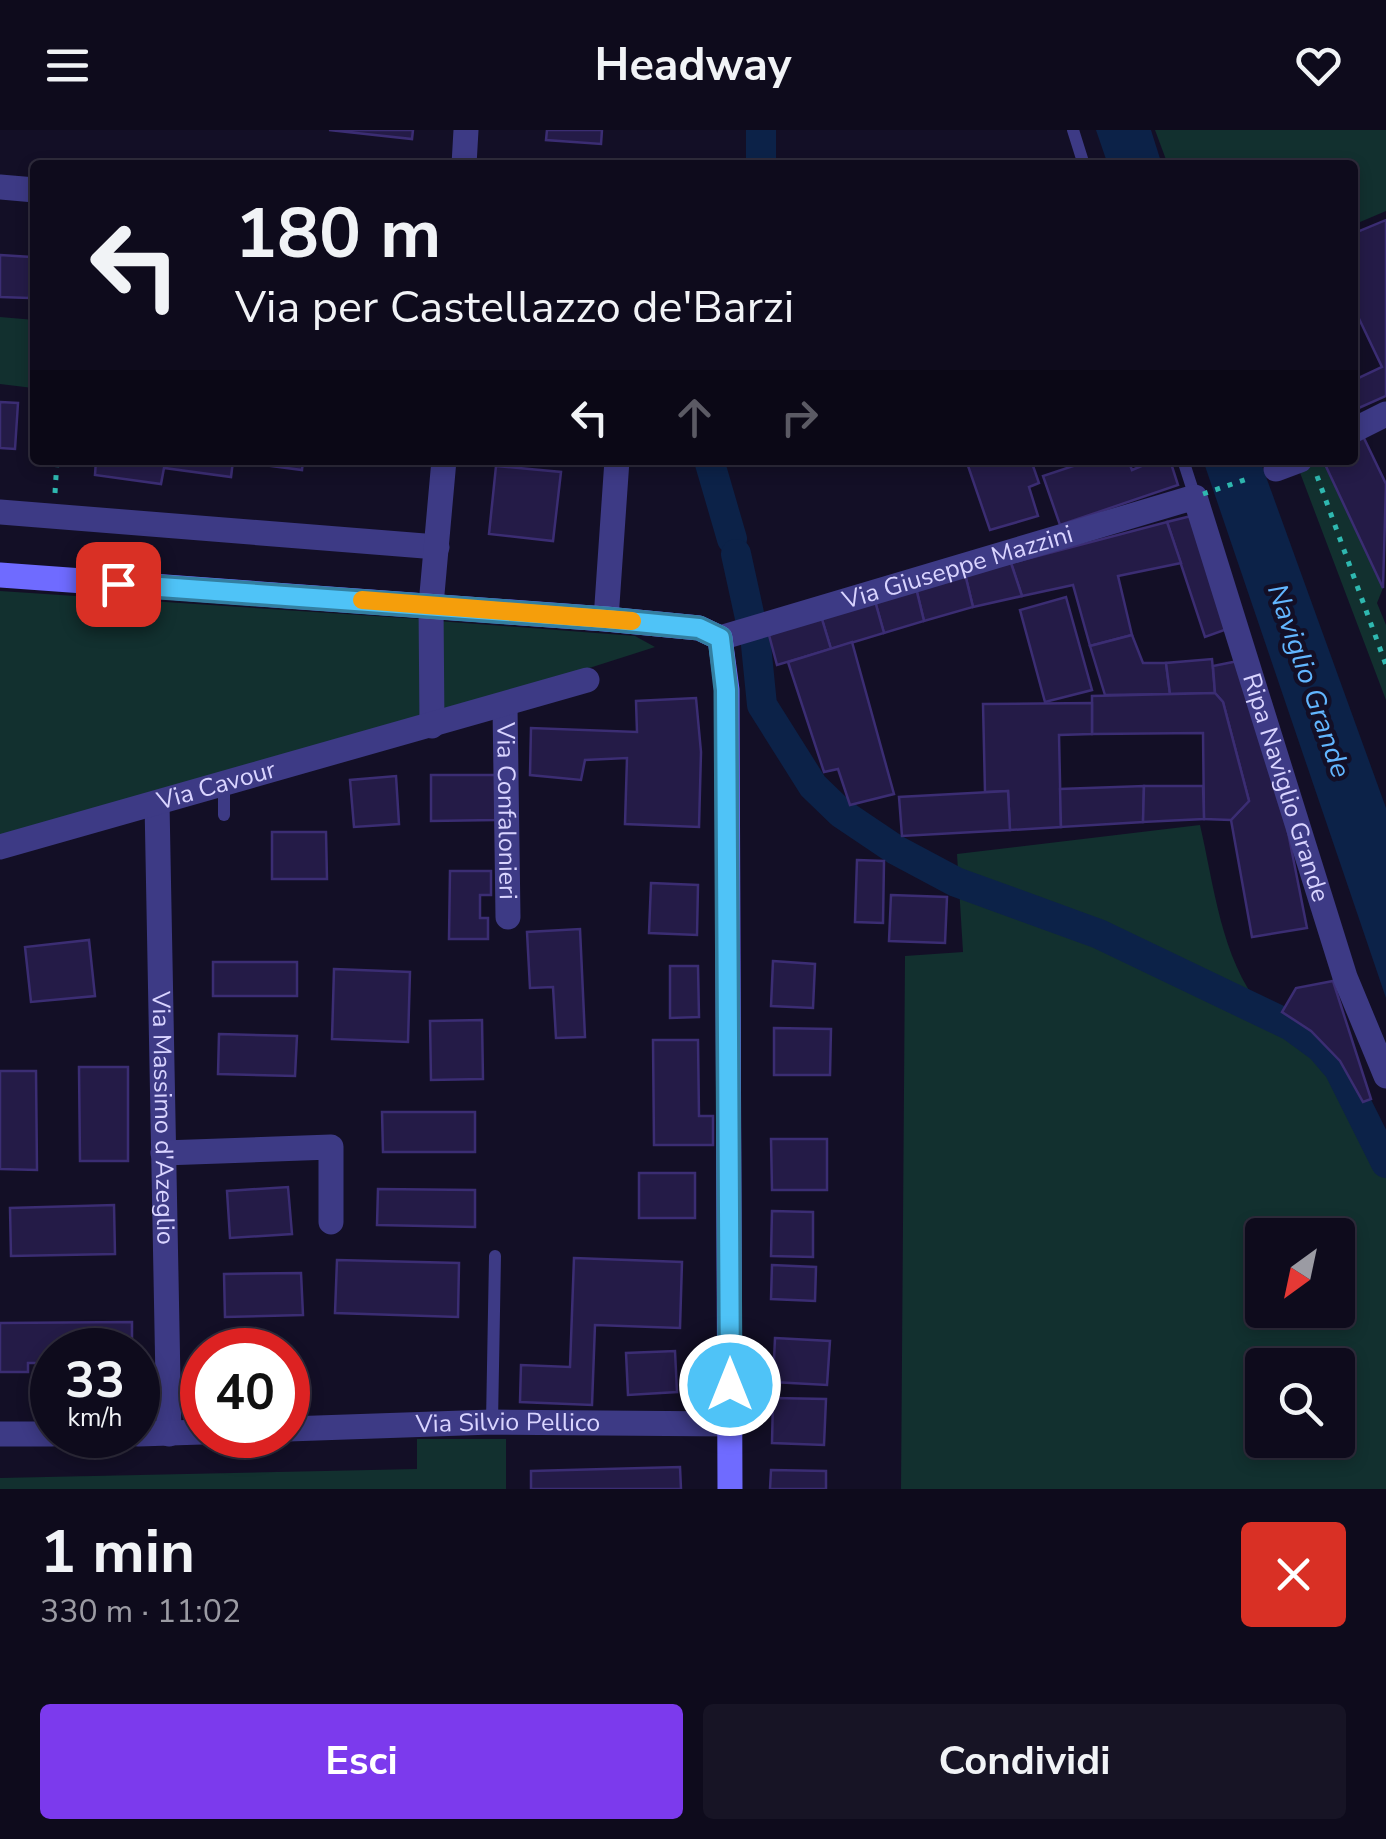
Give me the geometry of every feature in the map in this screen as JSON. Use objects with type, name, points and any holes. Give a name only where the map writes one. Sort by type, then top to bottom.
[{"type":"street","points":[[464,160],[466,130]]},
{"type":"street","points":[[0,187],[30,190]]},
{"type":"street","points":[[1358,428],[1386,414]]},
{"type":"street","points":[[432,726],[431,605],[444,465]]},
{"type":"street","points":[[606,619],[617,465]]},
{"type":"street","name":"Via Giuseppe Mazzini","points":[[720,638],[1199,496]]},
{"type":"street","name":"Ripa Naviglio Grande","points":[[1199,496],[1345,977],[1386,1076]]},
{"type":"street","points":[[0,512],[437,548]]},
{"type":"street","points":[[0,575],[606,619],[699,628],[720,638],[726,690],[730,1489]]},
{"type":"street","name":"Via Cavour","points":[[0,847],[587,680]]},
{"type":"street","name":"Via Confalonieri","points":[[505,706],[508,917]]},
{"type":"street","name":"Via Massimo d'Azeglio","points":[[157,803],[169,1434]]},
{"type":"street","points":[[164,1153],[331,1148],[331,1222]]},
{"type":"street","name":"Via Silvio Pellico","points":[[310,1428],[492,1422],[730,1424]]},
{"type":"street","points":[[160,1434],[180,1433]]},
{"type":"street","points":[[0,1434],[30,1434]]},
{"type":"lane","points":[[1072,130],[1082,160]]},
{"type":"lane","points":[[1186,465],[1199,496]]},
{"type":"lane","points":[[224,784],[224,815]]},
{"type":"lane","points":[[492,1422],[495,1256]]},
{"type":"path","points":[[1296,465],[1386,666]]},
{"type":"path","points":[[1199,496],[1247,479]]},
{"type":"green space","points":[[1155,130],[1386,130],[1386,211],[1358,223],[1358,160],[1166,160]]},
{"type":"green space","points":[[0,317],[30,320],[30,388],[0,384]]},
{"type":"green space","points":[[1297,465],[1325,465],[1383,588],[1377,603],[1386,625],[1386,700]]},
{"type":"green space","points":[[0,591],[420,619],[422,721],[0,839]]},
{"type":"green space","points":[[438,621],[635,636],[655,647],[439,716]]},
{"type":"green space","points":[[1200,825],[1221,920],[1247,988],[1276,1025],[1347,1093],[1376,1131],[1386,1153],[1386,1489],[901,1489],[905,956],[963,952],[957,854]]},
{"type":"green space","points":[[417,1439],[506,1439],[506,1489],[0,1489],[0,1478],[417,1469]]},
{"type":"water","points":[[1096,130],[1151,130],[1160,160],[1106,160]]},
{"type":"water","name":"Naviglio Grande","points":[[1205,465],[1262,465],[1386,808],[1386,998]]},
{"type":"building","points":[[329,130],[413,130],[412,139]]},
{"type":"building","points":[[547,130],[602,130],[601,144],[546,140]]},
{"type":"building","points":[[1386,220],[1386,396],[1358,408],[1358,378],[1382,367],[1358,317],[1358,232]]},
{"type":"building","points":[[0,255],[30,257],[29,298],[0,297]]},
{"type":"building","points":[[0,402],[18,403],[15,449],[0,448]]},
{"type":"building","points":[[1362,434],[1386,484],[1383,588],[1325,465],[1358,465],[1358,436]]},
{"type":"building","points":[[96,465],[232,465],[231,477],[164,468],[161,484],[95,475]]},
{"type":"building","points":[[264,465],[302,465],[302,470]]},
{"type":"building","points":[[968,465],[1033,465],[1039,483],[1029,487],[1038,516],[990,530]]},
{"type":"building","points":[[1076,465],[1130,465],[1132,470],[1144,465],[1172,465],[1178,485],[1060,525],[1043,476]]},
{"type":"building","points":[[496,466],[561,472],[553,541],[489,534]]},
{"type":"building","points":[[1191,516],[1230,628],[1205,637],[1167,522]]},
{"type":"building","points":[[1167,522],[1181,563],[1118,576],[1132,635],[1090,646],[1073,585],[1022,596],[1011,563]]},
{"type":"building","points":[[1011,563],[1022,596],[973,607],[965,574]]},
{"type":"building","points":[[965,574],[973,607],[924,621],[916,588]]},
{"type":"building","points":[[916,588],[924,621],[884,633],[875,601]]},
{"type":"building","points":[[1066,597],[1092,690],[1045,702],[1020,610]]},
{"type":"building","points":[[875,601],[884,633],[831,649],[821,616]]},
{"type":"building","points":[[821,616],[831,649],[777,665],[769,635]]},
{"type":"building","points":[[1132,635],[1143,663],[1166,663],[1170,694],[1105,695],[1090,646]]},
{"type":"building","points":[[852,642],[894,794],[850,805],[838,769],[824,772],[788,662]]},
{"type":"building","points":[[1212,659],[1215,693],[1170,694],[1166,663]]},
{"type":"building","points":[[1238,661],[1287,827],[1307,928],[1252,937],[1231,820],[1249,801],[1223,702],[1215,693],[1213,666]]},
{"type":"building","points":[[1215,693],[1223,702],[1249,801],[1231,820],[1204,819],[1203,733],[1092,734],[1092,696]]},
{"type":"building","points":[[696,698],[701,752],[699,827],[625,824],[627,758],[585,760],[581,780],[530,775],[531,728],[637,732],[636,701]]},
{"type":"building","points":[[1092,703],[1092,734],[1059,735],[1061,827],[1010,830],[1008,791],[985,792],[983,704]]},
{"type":"building","points":[[431,775],[496,775],[496,820],[431,821]]},
{"type":"building","points":[[396,776],[399,824],[354,827],[350,780]]},
{"type":"building","points":[[1144,786],[1143,822],[1061,827],[1060,789]]},
{"type":"building","points":[[1144,786],[1203,786],[1204,819],[1143,822]]},
{"type":"building","points":[[1008,791],[1010,830],[902,836],[899,797]]},
{"type":"building","points":[[272,832],[326,832],[327,879],[272,879]]},
{"type":"building","points":[[857,860],[884,861],[883,923],[855,922]]},
{"type":"building","points":[[450,871],[491,871],[491,895],[480,895],[480,918],[488,918],[488,939],[449,939]]},
{"type":"building","points":[[651,883],[698,885],[697,935],[649,933]]},
{"type":"building","points":[[891,895],[947,897],[945,943],[889,941]]},
{"type":"building","points":[[580,929],[585,1037],[556,1038],[553,987],[530,988],[527,932]]},
{"type":"building","points":[[89,940],[95,996],[31,1002],[25,947]]},
{"type":"building","points":[[773,961],[815,964],[813,1008],[771,1006]]},
{"type":"building","points":[[213,962],[297,962],[297,996],[213,996]]},
{"type":"building","points":[[670,966],[698,966],[699,1017],[670,1018]]},
{"type":"building","points":[[334,969],[410,972],[408,1042],[332,1039]]},
{"type":"building","points":[[1333,981],[1371,1099],[1363,1102],[1340,1061],[1311,1031],[1282,1012],[1296,988]]},
{"type":"building","points":[[482,1020],[483,1079],[431,1080],[430,1021]]},
{"type":"building","points":[[774,1028],[831,1029],[830,1075],[774,1075]]},
{"type":"building","points":[[219,1034],[297,1036],[295,1076],[218,1074]]},
{"type":"building","points":[[653,1040],[698,1040],[699,1116],[713,1116],[713,1145],[654,1145]]},
{"type":"building","points":[[79,1067],[128,1067],[128,1161],[80,1161]]},
{"type":"building","points":[[0,1071],[36,1071],[37,1170],[0,1169]]},
{"type":"building","points":[[382,1112],[475,1112],[475,1152],[383,1152]]},
{"type":"building","points":[[771,1139],[827,1139],[827,1190],[772,1190]]},
{"type":"building","points":[[639,1173],[695,1173],[695,1218],[639,1218]]},
{"type":"building","points":[[288,1187],[292,1234],[230,1238],[227,1191]]},
{"type":"building","points":[[378,1189],[475,1190],[475,1227],[377,1225]]},
{"type":"building","points":[[114,1205],[115,1254],[11,1256],[10,1208]]},
{"type":"building","points":[[772,1211],[813,1212],[813,1257],[771,1256]]},
{"type":"building","points":[[574,1258],[682,1262],[680,1328],[595,1325],[592,1405],[520,1402],[521,1365],[570,1367]]},
{"type":"building","points":[[337,1260],[459,1263],[458,1317],[335,1313]]},
{"type":"building","points":[[772,1265],[816,1267],[815,1301],[771,1299]]},
{"type":"building","points":[[301,1273],[303,1315],[225,1317],[224,1274]]},
{"type":"building","points":[[132,1322],[132,1328],[30,1328],[28,1372],[0,1372],[0,1323]]},
{"type":"building","points":[[775,1338],[830,1341],[827,1385],[773,1382]]},
{"type":"building","points":[[675,1351],[677,1392],[628,1395],[626,1353]]},
{"type":"building","points":[[773,1398],[826,1399],[824,1445],[772,1443]]},
{"type":"building","points":[[680,1467],[681,1489],[531,1489],[531,1471]]},
{"type":"building","points":[[771,1470],[826,1471],[826,1489],[770,1489]]},
{"type":"waterway","points":[[761,130],[761,160]]},
{"type":"waterway","points":[[710,465],[732,539]]},
{"type":"waterway","points":[[736,554],[750,618]]},
{"type":"waterway","points":[[756,645],[762,705],[813,786],[841,813],[896,850],[956,882],[1099,934],[1291,1026],[1321,1048],[1339,1069],[1386,1163]]},
{"type":"slow traffic","points":[[362,600],[632,621]]},
{"type":"route","points":[[118,584],[606,619],[699,628],[720,638],[726,690],[730,1385]]}]
